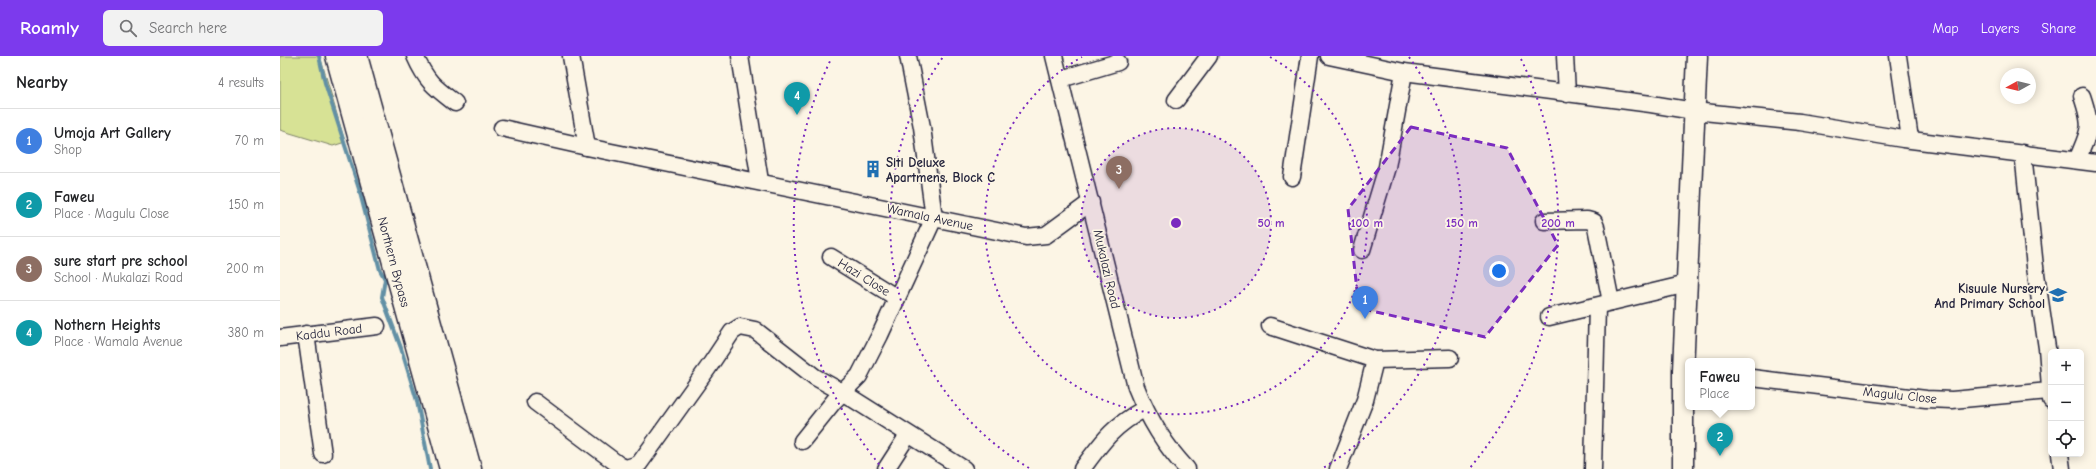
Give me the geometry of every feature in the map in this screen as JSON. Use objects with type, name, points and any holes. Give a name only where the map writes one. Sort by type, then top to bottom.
[{"type":"highway","name":"Northern Bypass","points":[[337,56],[452,469]]},
{"type":"highway","name":"Northern Bypass","points":[[356,56],[470,469]]},
{"type":"main road","points":[[1686,358],[1687,284],[1697,56]]},
{"type":"main road","points":[[1683,469],[1685,403]]},
{"type":"street","points":[[415,56],[421,70],[432,85],[455,103]]},
{"type":"street","points":[[571,56],[587,147]]},
{"type":"street","points":[[740,56],[760,181]]},
{"type":"street","points":[[802,441],[842,392],[859,376],[934,218],[922,127],[908,56]]},
{"type":"street","name":"Mukalazi Road","points":[[1054,56],[1061,79],[1125,344],[1144,409],[1162,439],[1187,469]]},
{"type":"street","points":[[1176,100],[1209,56]]},
{"type":"street","points":[[1292,177],[1310,56]]},
{"type":"street","points":[[1329,56],[1404,72],[1694,111],[1800,122],[1910,139],[2096,163]]},
{"type":"street","points":[[1565,56],[1567,94]]},
{"type":"street","points":[[1898,56],[1910,139]]},
{"type":"street","points":[[1061,79],[1118,62]]},
{"type":"street","points":[[1362,250],[1387,167],[1404,72]]},
{"type":"street","points":[[2077,160],[2089,130],[2090,123],[2082,96]]},
{"type":"street","name":"Wamala Avenue","points":[[502,128],[587,147],[760,181],[1026,237],[1037,237],[1052,231],[1091,202]]},
{"type":"street","points":[[2023,153],[2034,260],[2047,348],[2049,385]]},
{"type":"street","points":[[1544,221],[1587,220],[1594,222],[1596,227],[1604,304],[1593,469]]},
{"type":"street","name":"Hazi Close","points":[[831,257],[897,298]]},
{"type":"street","points":[[1549,317],[1687,284]]},
{"type":"street","name":"Kaddu Road","points":[[280,338],[377,326]]},
{"type":"street","points":[[1270,326],[1375,360],[1450,358]]},
{"type":"street","points":[[535,402],[619,465],[626,468],[639,464],[736,328],[748,327],[755,330],[815,378],[842,392],[964,469]]},
{"type":"street","points":[[306,334],[323,454]]},
{"type":"street","points":[[1338,469],[1365,400],[1375,360]]},
{"type":"street","name":"Magulu Close","points":[[1755,378],[1926,399],[1952,400],[2048,397]]},
{"type":"street","points":[[1082,469],[1112,431],[1125,419],[1144,409]]},
{"type":"street","points":[[886,469],[908,435]]},
{"type":"street","points":[[2060,457],[2062,469]]},
{"type":"highlighted area","points":[[1411,127],[1507,148],[1558,245],[1485,337],[1359,308],[1348,209]]},
{"type":"green space","points":[[280,56],[320,56],[345,142],[333,146],[280,130]]},
{"type":"waterway","points":[[319,56],[325,83],[359,189],[380,270],[385,279],[382,297],[401,348],[417,401],[430,469]]},
{"type":"place","name":"Nothern Heights","points":[[797,115]]},
{"type":"place","name":"Siti Deluxe Apartmens, Block C","points":[[873,169]]},
{"type":"place","name":"sure start pre school","points":[[1119,189]]},
{"type":"place","name":"Kisuule Nursery And Primary School","points":[[2058,295]]},
{"type":"place","name":"Umoja Art Gallery","points":[[1365,319]]},
{"type":"place","name":"Faweu","points":[[1720,456]]}]
